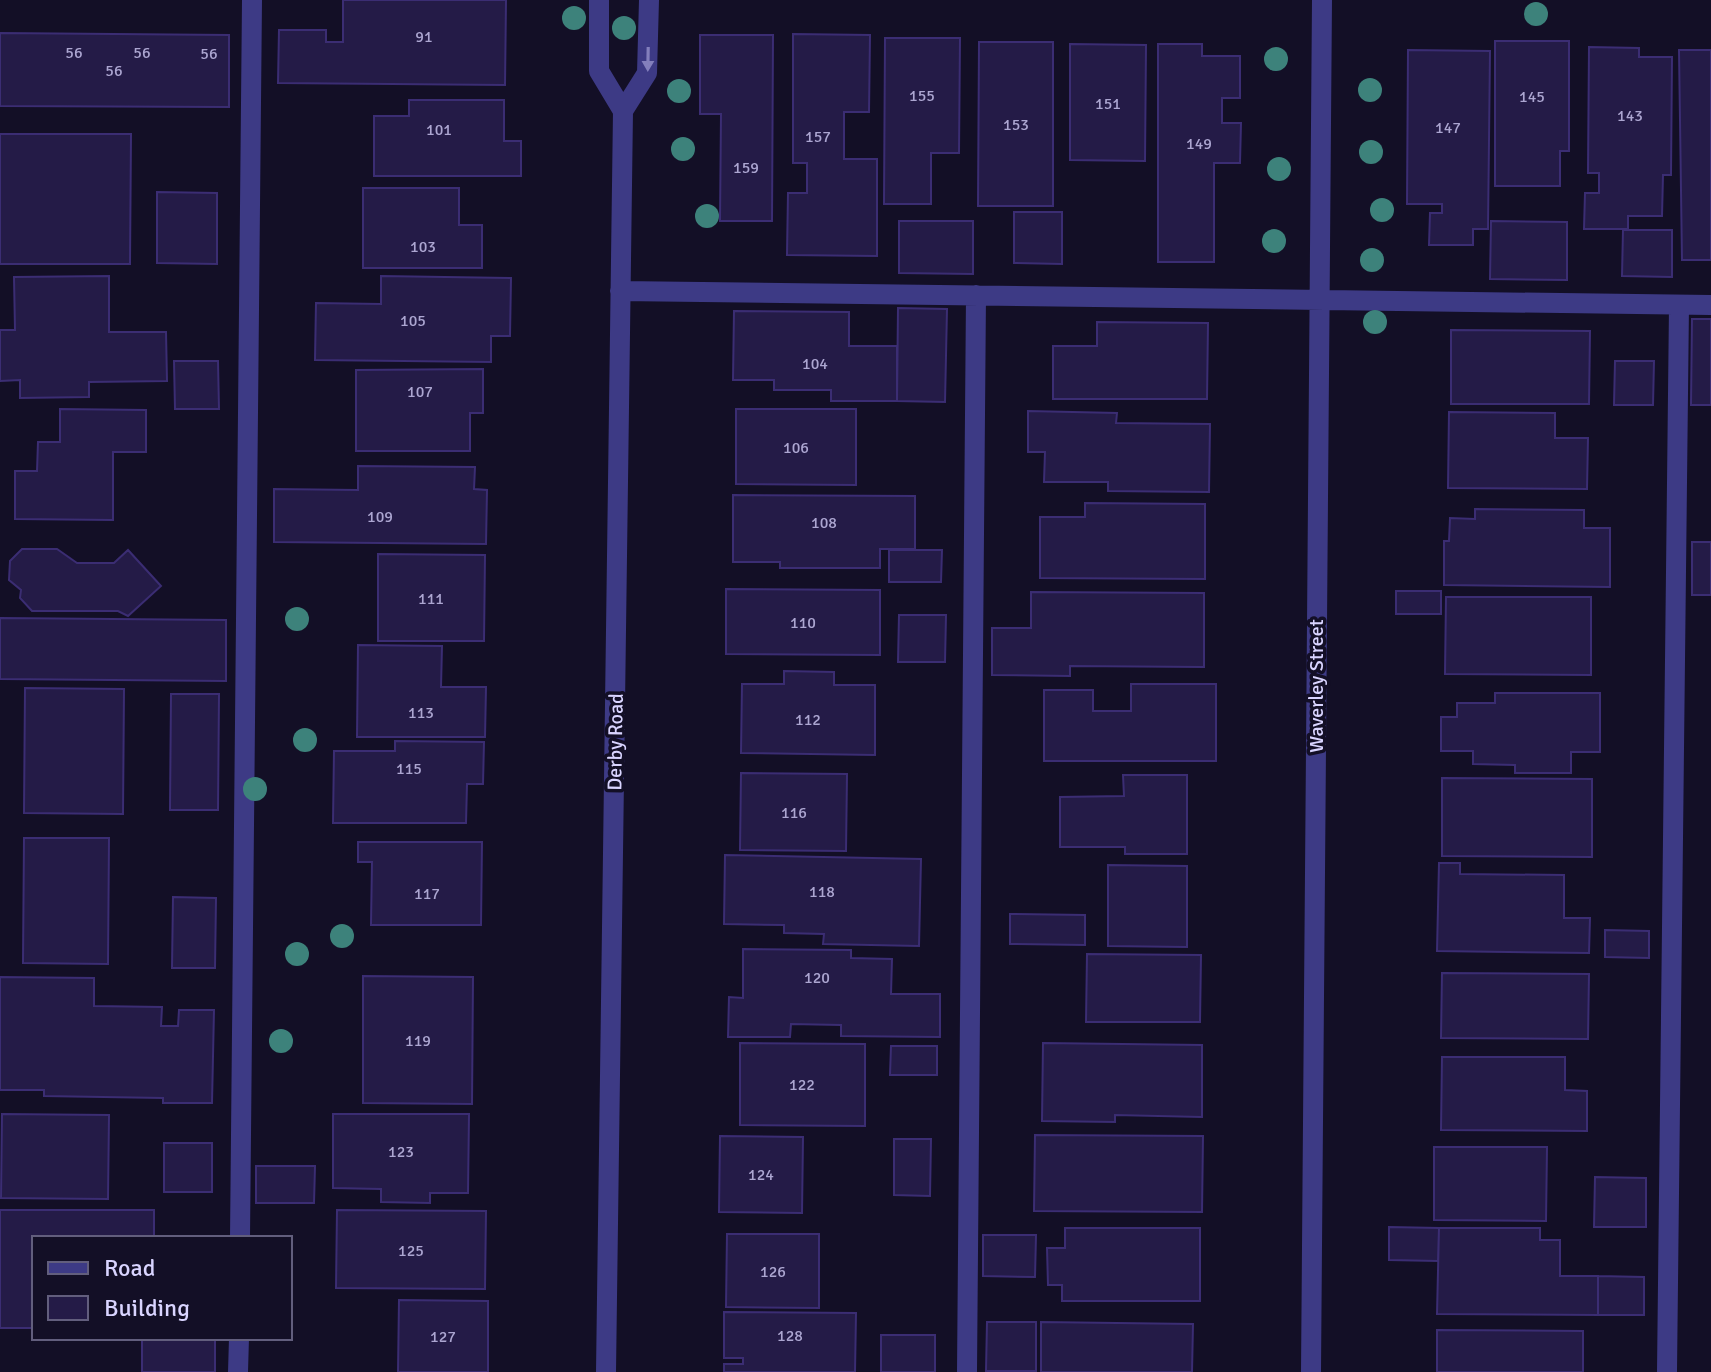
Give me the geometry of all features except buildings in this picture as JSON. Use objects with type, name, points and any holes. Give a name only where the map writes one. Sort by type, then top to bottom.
[{"type":"street","points":[[240,1236],[252,0]]},
{"type":"street","points":[[599,0],[599,71],[623,111],[647,73],[649,0]]},
{"type":"street","name":"Waverley Street","points":[[1311,1372],[1322,0]]},
{"type":"street","name":"Derby Road","points":[[606,1372],[623,111]]},
{"type":"street","points":[[620,291],[1711,305]]},
{"type":"street","points":[[967,1372],[976,295]]},
{"type":"street","points":[[1667,1372],[1679,305]]},
{"type":"street","points":[[238,1372],[239,1340]]}]
